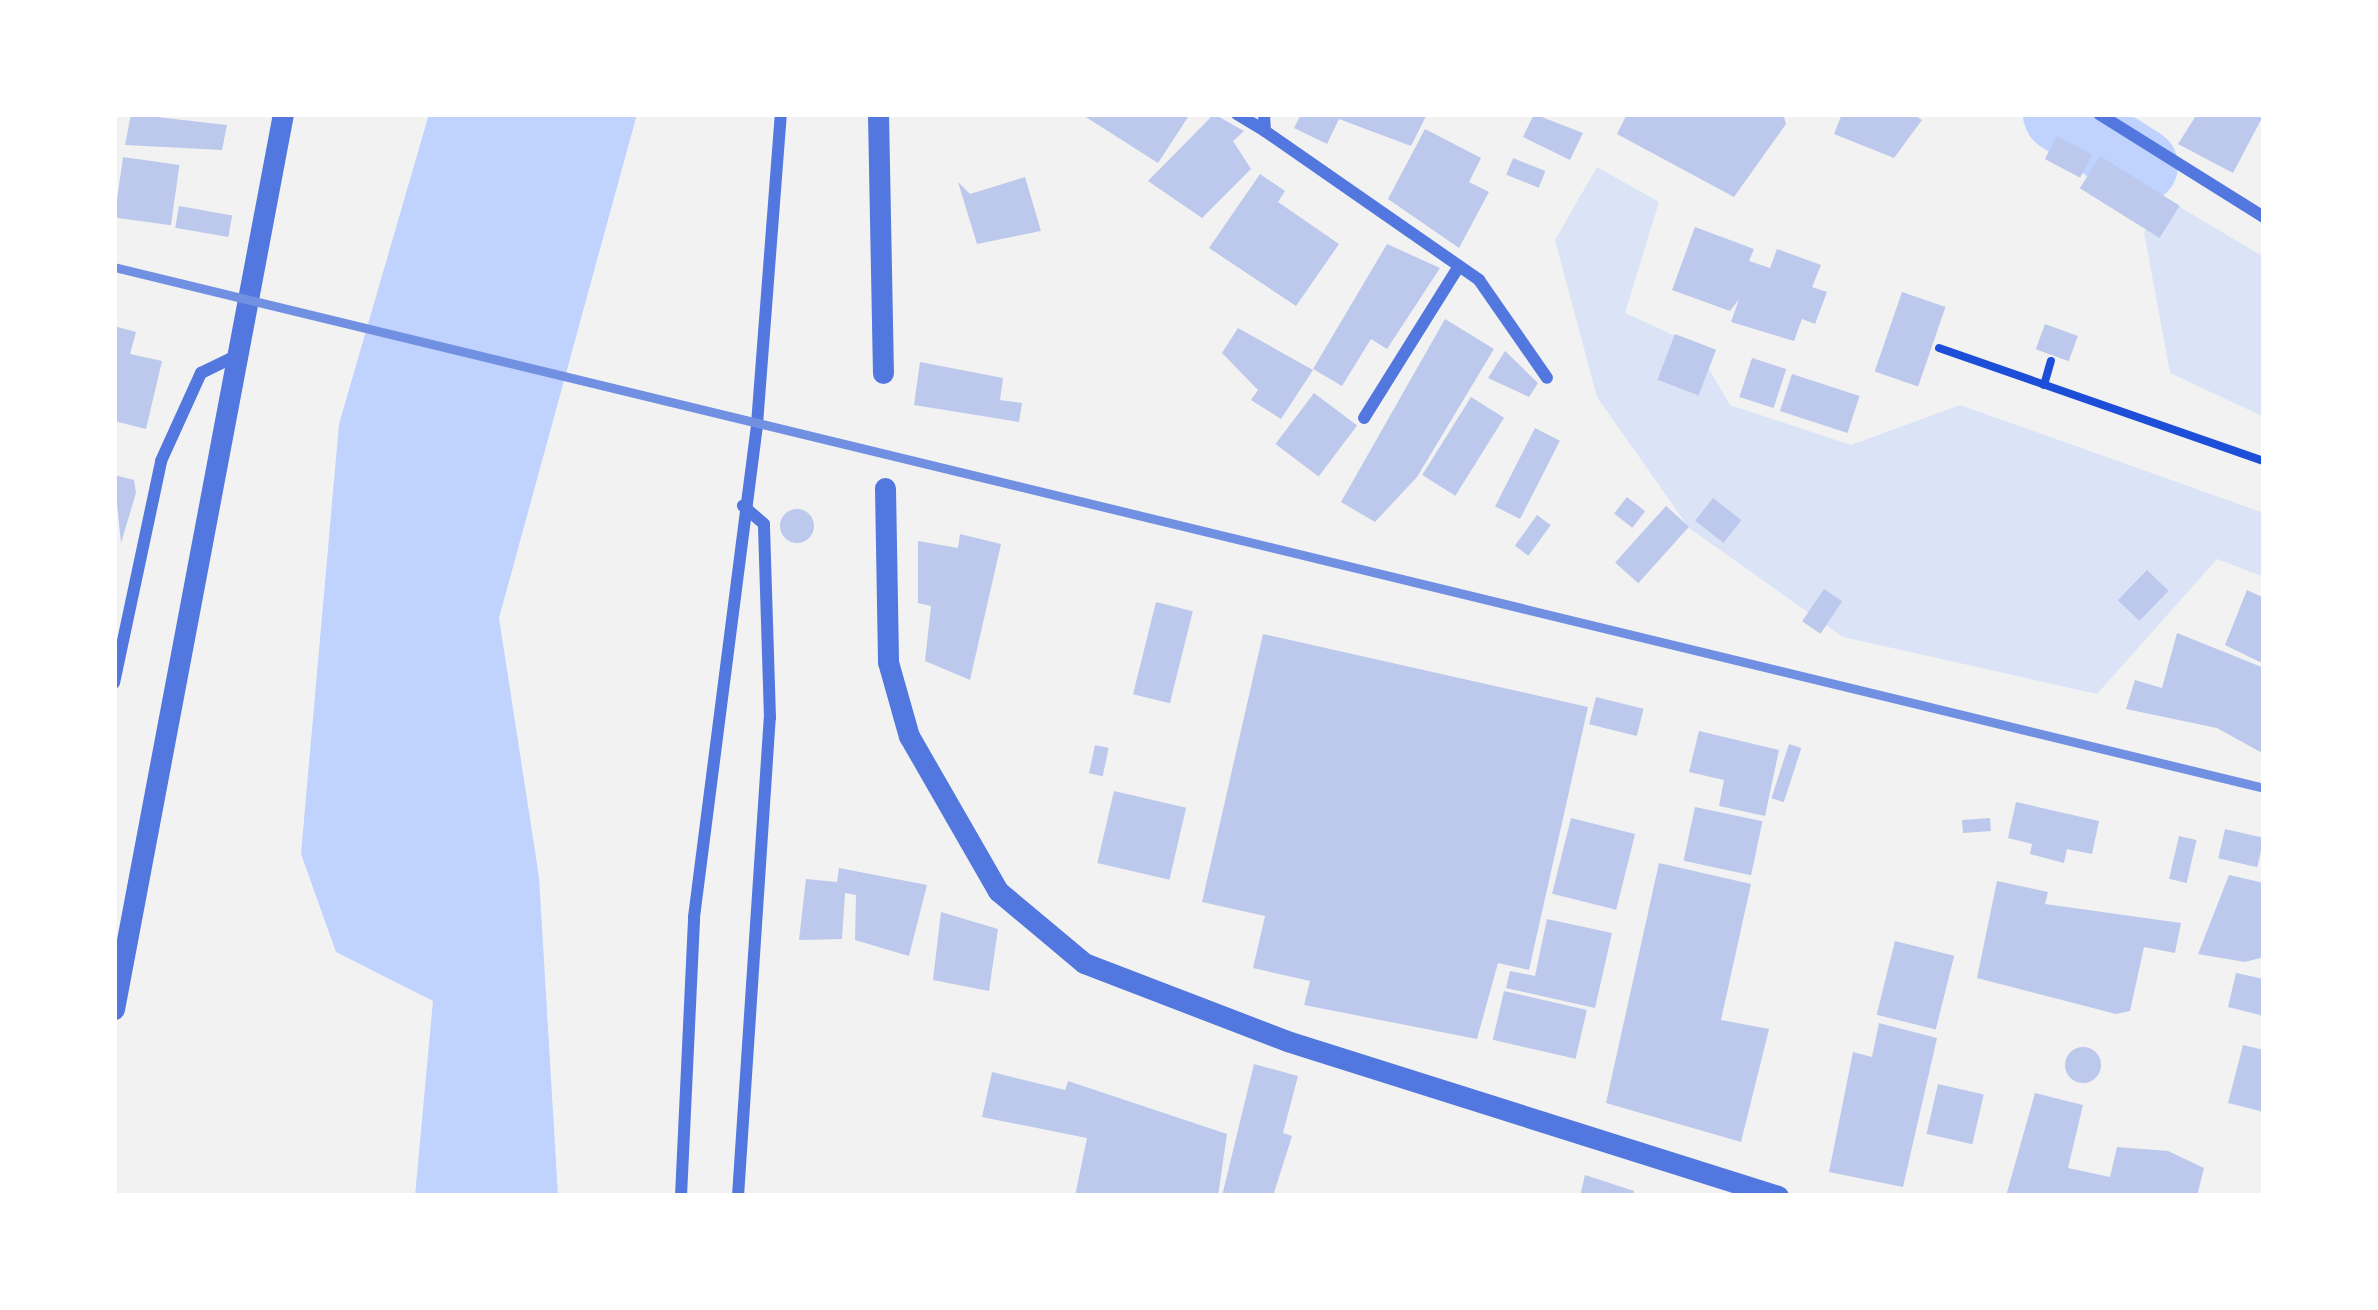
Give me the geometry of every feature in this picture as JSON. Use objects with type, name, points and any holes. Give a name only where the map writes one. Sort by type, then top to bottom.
[{"type":"street","points":[[114,1009],[283,114]]},
{"type":"street","points":[[681,1196],[694,917],[743,506],[781,114]]},
{"type":"street","points":[[878,114],[884,373]]},
{"type":"street","points":[[1237,114],[1459,266],[1547,378]]},
{"type":"street","points":[[1264,114],[1265,131]]},
{"type":"street","points":[[2099,114],[2264,217]]},
{"type":"street","points":[[1364,418],[1459,266]]},
{"type":"street","points":[[114,683],[161,461],[201,374],[237,356]]},
{"type":"street","points":[[885,488],[888,662],[908,736],[998,891],[1084,963],[1287,1041],[1778,1196]]},
{"type":"street","points":[[738,1196],[770,718],[764,524],[743,506]]},
{"type":"path","points":[[1939,348],[2264,461]]},
{"type":"path","points":[[2044,385],[2051,361]]},
{"type":"shaded area","points":[[1597,167],[1659,202],[1625,313],[1695,345],[1730,405],[1851,445],[1960,405],[2264,513],[2264,577],[2217,559],[2097,694],[1843,637],[1689,528],[1597,397],[1555,240]]},
{"type":"shaded area","points":[[2170,201],[2264,257],[2264,417],[2170,373],[2144,232]]},
{"type":"water","points":[[429,114],[637,114],[499,618],[539,877],[558,1196],[415,1196],[433,1001],[336,952],[301,854],[339,424]]},
{"type":"building","points":[[131,114],[227,125],[222,150],[125,145]]},
{"type":"building","points":[[1081,114],[1190,114],[1158,163]]},
{"type":"building","points":[[1214,114],[1244,131],[1233,141],[1251,169],[1202,218],[1148,181]]},
{"type":"building","points":[[1301,114],[1427,114],[1411,146],[1339,119],[1327,144],[1294,128]]},
{"type":"building","points":[[1534,114],[1583,133],[1570,160],[1523,137]]},
{"type":"building","points":[[1627,114],[1783,114],[1786,124],[1734,197],[1617,134]]},
{"type":"building","points":[[1842,114],[1913,114],[1922,120],[1894,158],[1834,134]]},
{"type":"building","points":[[2197,114],[2264,114],[2233,173],[2178,144]]},
{"type":"building","points":[[1425,129],[1481,158],[1469,182],[1489,192],[1459,248],[1388,199]]},
{"type":"building","points":[[2057,136],[2092,155],[2080,178],[2045,159]]},
{"type":"building","points":[[2100,156],[2180,206],[2160,238],[2080,188]]},
{"type":"building","points":[[123,157],[179,165],[171,225],[115,217]]},
{"type":"building","points":[[1513,158],[1545,171],[1539,188],[1506,175]]},
{"type":"building","points":[[1260,174],[1285,191],[1278,202],[1339,244],[1296,306],[1209,248]]},
{"type":"building","points":[[1025,177],[1041,231],[977,244],[958,182],[970,194]]},
{"type":"building","points":[[179,206],[232,215],[228,237],[175,228]]},
{"type":"building","points":[[1695,227],[1754,249],[1749,261],[1770,268],[1777,249],[1821,265],[1812,287],[1827,292],[1815,324],[1802,319],[1794,341],[1731,322],[1739,299],[1730,311],[1672,290]]},
{"type":"building","points":[[1387,244],[1440,268],[1387,349],[1371,339],[1342,386],[1313,369]]},
{"type":"building","points":[[1902,292],[1945,307],[1918,386],[1875,371]]},
{"type":"building","points":[[1445,319],[1494,349],[1417,477],[1375,522],[1341,502]]},
{"type":"building","points":[[2045,324],[2078,336],[2069,361],[2036,349]]},
{"type":"building","points":[[114,326],[136,332],[130,354],[162,361],[146,429],[114,421]]},
{"type":"building","points":[[1238,328],[1313,370],[1281,419],[1251,400],[1258,390],[1222,353]]},
{"type":"building","points":[[1675,334],[1716,350],[1699,396],[1657,380]]},
{"type":"building","points":[[1505,351],[1538,383],[1529,397],[1488,378]]},
{"type":"building","points":[[1752,358],[1786,369],[1774,408],[1739,397]]},
{"type":"building","points":[[920,362],[1003,378],[1000,400],[1022,403],[1019,422],[914,405]]},
{"type":"building","points":[[1792,374],[1860,396],[1847,433],[1780,411]]},
{"type":"building","points":[[1314,393],[1357,425],[1319,477],[1275,444]]},
{"type":"building","points":[[1471,397],[1504,418],[1455,496],[1422,475]]},
{"type":"building","points":[[1535,428],[1560,441],[1520,519],[1495,506]]},
{"type":"building","points":[[114,475],[134,480],[136,493],[121,543]]},
{"type":"building","points":[[1627,497],[1645,511],[1632,528],[1614,514]]},
{"type":"building","points":[[1713,498],[1741,520],[1724,543],[1695,521]]},
{"type":"building","points":[[1666,506],[1689,527],[1638,583],[1615,562]]},
{"type":"building","points":[[797,509],[809,514],[814,526],[809,538],[797,543],[785,538],[780,526],[785,514]]},
{"type":"building","points":[[1537,515],[1551,525],[1528,556],[1515,546]]},
{"type":"building","points":[[960,534],[1001,544],[970,680],[925,661],[931,606],[918,603],[918,541],[958,548]]},
{"type":"building","points":[[2147,570],[2169,591],[2139,621],[2118,600]]},
{"type":"building","points":[[1824,589],[1842,601],[1820,634],[1802,621]]},
{"type":"building","points":[[2247,590],[2264,598],[2264,664],[2225,645]]},
{"type":"building","points":[[1156,602],[1193,611],[1170,703],[1133,694]]},
{"type":"building","points":[[2177,633],[2264,668],[2264,754],[2217,728],[2126,709],[2135,680],[2162,688]]},
{"type":"building","points":[[1263,634],[1588,707],[1529,970],[1498,963],[1477,1039],[1304,1005],[1310,981],[1253,968],[1265,916],[1202,902]]},
{"type":"building","points":[[1596,697],[1644,709],[1637,736],[1589,724]]},
{"type":"building","points":[[1699,731],[1779,750],[1765,816],[1719,806],[1724,780],[1689,772]]},
{"type":"building","points":[[1789,744],[1801,748],[1784,802],[1771,798]]},
{"type":"building","points":[[1095,745],[1109,748],[1103,776],[1089,773]]},
{"type":"building","points":[[1114,791],[1186,808],[1169,880],[1097,863]]},
{"type":"building","points":[[2016,802],[2099,821],[2092,854],[2067,849],[2064,863],[2030,854],[2032,844],[2008,838]]},
{"type":"building","points":[[1695,807],[1762,821],[1751,875],[1684,861]]},
{"type":"building","points":[[1571,818],[1635,834],[1616,910],[1552,894]]},
{"type":"building","points":[[1990,818],[1991,831],[1963,833],[1962,820]]},
{"type":"building","points":[[2225,829],[2264,838],[2257,867],[2218,858]]},
{"type":"building","points":[[2179,836],[2197,840],[2187,883],[2169,879]]},
{"type":"building","points":[[1659,863],[1751,884],[1721,1020],[1769,1029],[1741,1142],[1606,1103]]},
{"type":"building","points":[[839,868],[927,885],[909,956],[855,940],[856,895],[845,893],[842,939],[799,940],[806,879],[837,882]]},
{"type":"building","points":[[2229,875],[2264,883],[2264,957],[2245,962],[2198,954]]},
{"type":"building","points":[[1997,881],[2048,892],[2045,904],[2181,923],[2175,953],[2144,947],[2130,1011],[2116,1014],[1977,978]]},
{"type":"building","points":[[941,912],[998,929],[989,991],[933,980]]},
{"type":"building","points":[[1547,919],[1612,933],[1595,1008],[1506,988],[1510,971],[1535,976]]},
{"type":"building","points":[[1895,941],[1954,956],[1936,1029],[1877,1015]]},
{"type":"building","points":[[2236,973],[2264,979],[2264,1016],[2228,1007]]},
{"type":"building","points":[[1504,991],[1587,1010],[1576,1059],[1493,1040]]},
{"type":"building","points":[[1879,1023],[1937,1038],[1903,1187],[1829,1172],[1853,1052],[1872,1057]]},
{"type":"building","points":[[2243,1045],[2264,1050],[2264,1112],[2228,1103]]},
{"type":"building","points":[[2083,1047],[2095,1053],[2101,1065],[2095,1077],[2083,1083],[2071,1077],[2065,1065],[2071,1053]]},
{"type":"building","points":[[1254,1064],[1298,1076],[1283,1133],[1292,1136],[1273,1196],[1222,1196]]},
{"type":"building","points":[[992,1072],[1065,1090],[1068,1081],[1227,1134],[1218,1196],[1075,1196],[1087,1138],[982,1117]]},
{"type":"building","points":[[1938,1084],[1984,1095],[1972,1144],[1927,1134]]},
{"type":"building","points":[[2035,1093],[2083,1105],[2068,1168],[2110,1177],[2117,1147],[2168,1151],[2204,1168],[2197,1196],[2006,1196]]},
{"type":"building","points":[[1585,1175],[1634,1191],[1633,1196],[1580,1196]]},
{"type":"waterway","points":[[2060,114],[2140,165]]},
{"type":"railway","points":[[114,267],[2264,788]]}]
